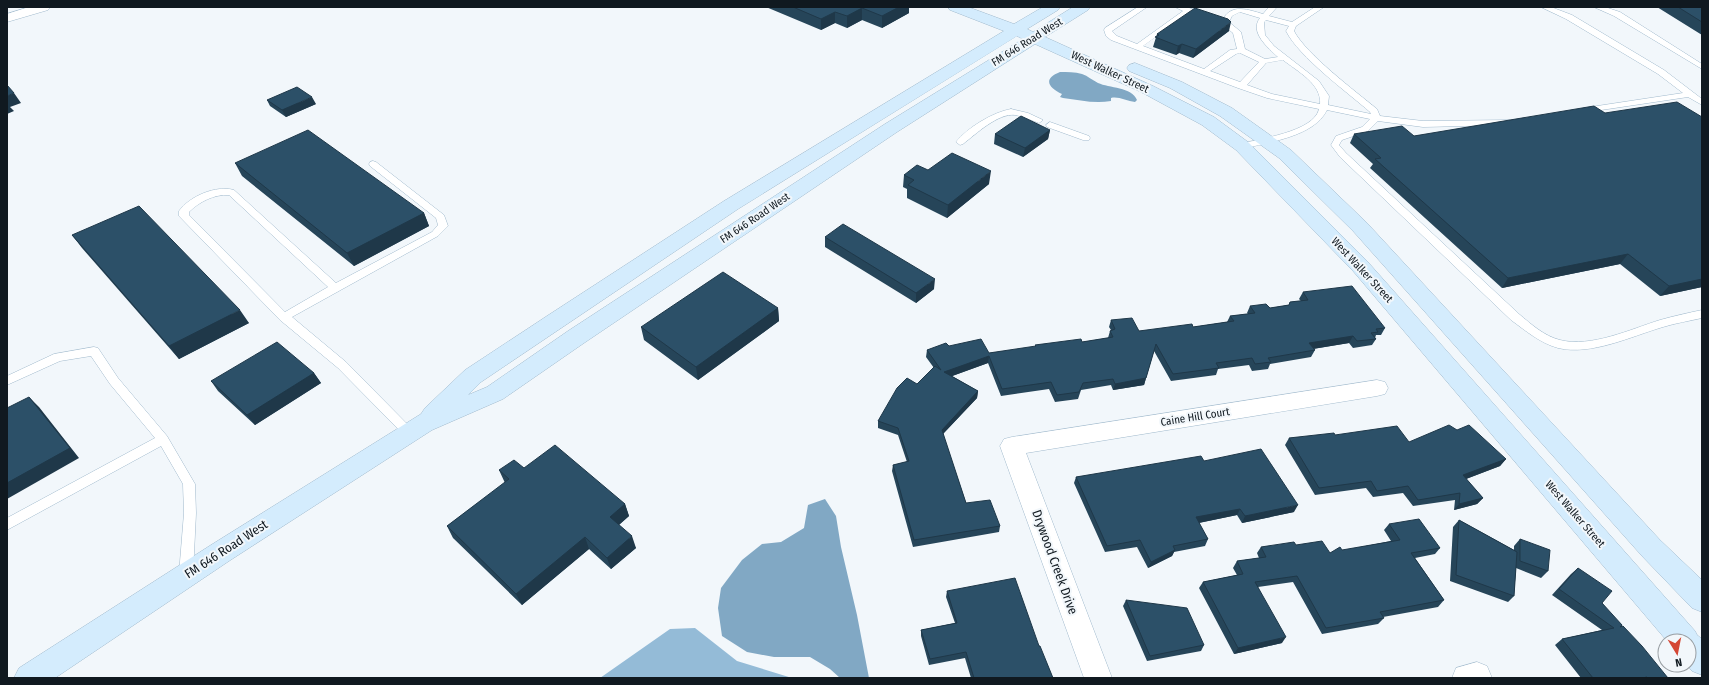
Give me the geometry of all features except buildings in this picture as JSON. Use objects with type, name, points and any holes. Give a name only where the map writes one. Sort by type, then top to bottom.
[{"type":"main road","name":"West Walker Street","points":[[955,7],[1031,30],[1176,85],[1226,112],[1285,154],[1360,227],[1651,548],[1702,599]]},
{"type":"main road","name":"West Walker Street","points":[[988,7],[1208,121],[1242,146],[1360,266],[1678,633]]},
{"type":"main road","name":"FM 646 Road West","points":[[28,678],[416,428],[495,393],[891,128],[1031,30],[1053,7]]},
{"type":"main road","name":"FM 646 Road West","points":[[416,428],[473,376],[738,201],[1031,30],[1083,7]]},
{"type":"street","points":[[7,18],[43,7]]},
{"type":"street","name":"Caine Hill Court","points":[[1012,446],[1377,388]]},
{"type":"street","name":"Drywood Creek Drive","points":[[1012,446],[1098,678]]},
{"type":"lane","points":[[1143,7],[1108,30],[1108,34],[1137,47],[1270,96],[1376,118],[1423,124],[1513,122]]},
{"type":"lane","points":[[1179,7],[1225,22],[1237,32],[1241,50]]},
{"type":"lane","points":[[1230,7],[1293,25]]},
{"type":"lane","points":[[1242,146],[1295,132],[1308,126],[1322,114],[1325,107],[1324,95],[1319,86],[1309,75],[1273,49],[1262,36],[1260,29],[1262,17],[1273,7]]},
{"type":"lane","points":[[1320,7],[1293,25],[1290,31],[1294,39],[1316,61],[1374,111],[1376,118]]},
{"type":"lane","points":[[1598,7],[1616,14],[1702,67]]},
{"type":"lane","points":[[1549,8],[1569,17],[1661,72],[1702,102]]},
{"type":"lane","points":[[1225,22],[1229,15],[1241,9]]},
{"type":"lane","points":[[1137,47],[1188,10]]},
{"type":"lane","points":[[1204,72],[1233,52],[1241,50],[1264,61],[1284,58]]},
{"type":"lane","points":[[1241,86],[1264,61]]},
{"type":"lane","points":[[1578,112],[1690,94]]},
{"type":"lane","points":[[960,142],[1001,113],[1020,113],[1039,120]]},
{"type":"lane","points":[[1376,118],[1364,129],[1339,138],[1335,145],[1343,155],[1515,317],[1538,335],[1560,345],[1576,346],[1622,336],[1664,323],[1702,314]]},
{"type":"lane","points":[[1050,125],[1086,138]]},
{"type":"lane","points":[[284,316],[435,234],[443,226],[441,217],[373,164]]},
{"type":"lane","points":[[335,288],[231,192],[218,192],[189,205],[184,211],[184,216],[284,316],[416,428]]},
{"type":"lane","points":[[7,381],[58,357],[94,351],[114,381],[163,439],[189,484],[190,513],[186,575]]},
{"type":"lane","points":[[7,524],[163,439]]},
{"type":"shaded area","points":[[1060,72],[1074,72],[1082,74],[1103,85],[1125,90],[1137,100],[1135,102],[1120,98],[1111,98],[1111,101],[1093,102],[1060,97],[1062,94],[1051,86],[1049,80]]},
{"type":"shaded area","points":[[825,499],[836,516],[841,547],[857,615],[869,678],[840,678],[830,669],[810,657],[774,657],[747,652],[722,636],[718,608],[721,588],[742,560],[762,544],[781,542],[804,528],[808,505]]},
{"type":"shaded area","points":[[695,628],[737,661],[792,678],[600,678],[670,629]]}]
